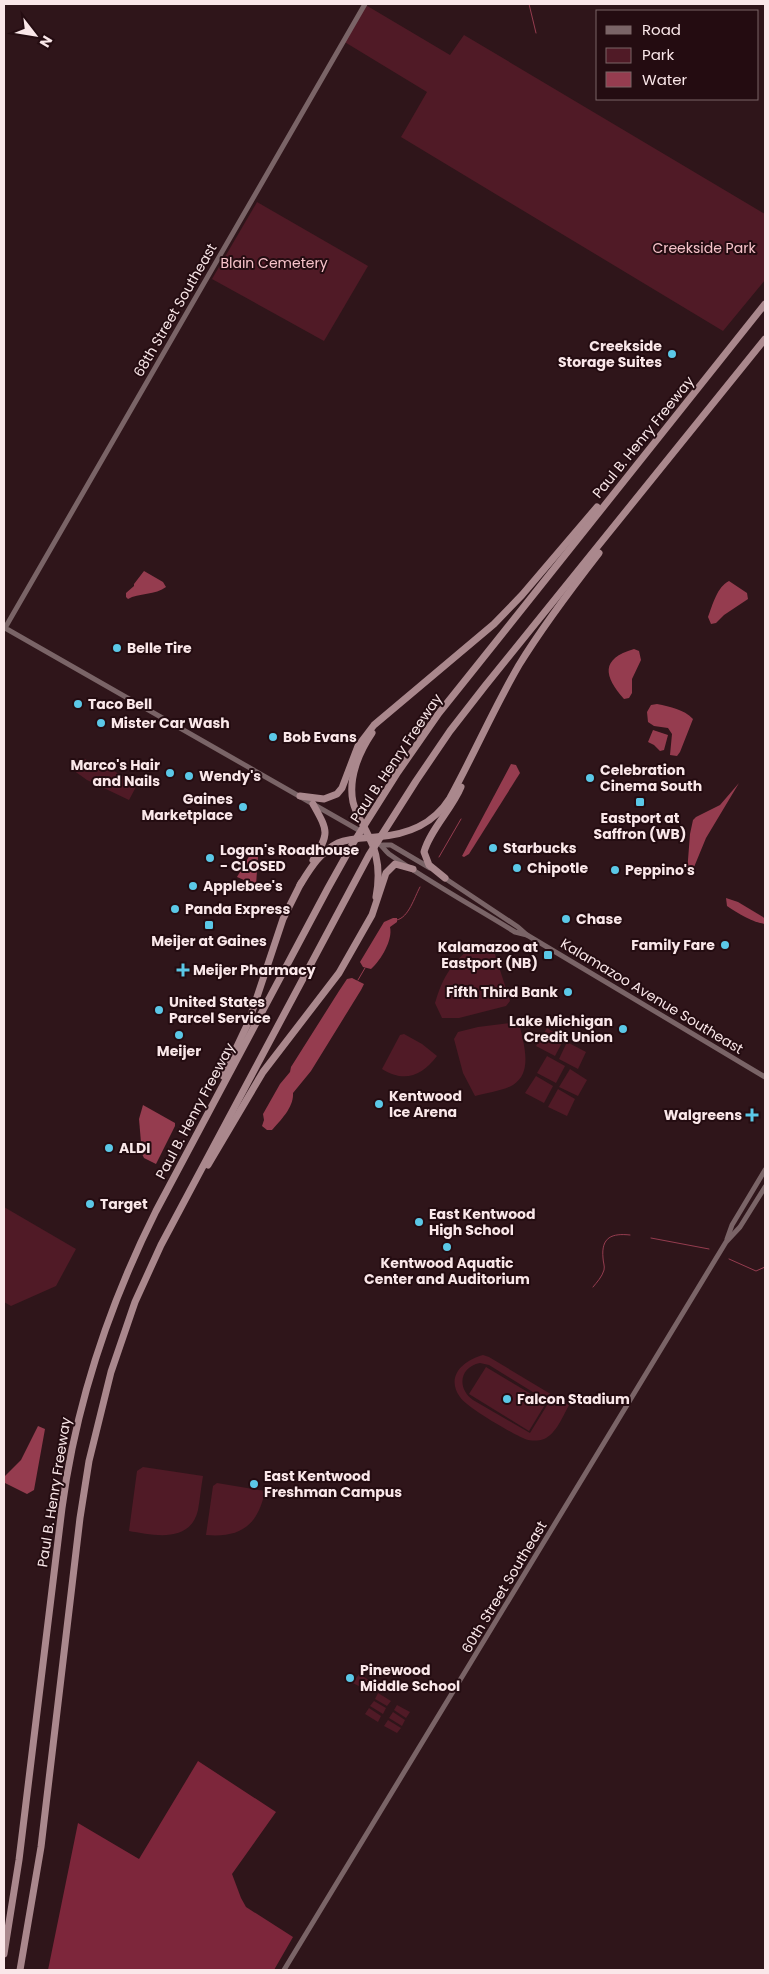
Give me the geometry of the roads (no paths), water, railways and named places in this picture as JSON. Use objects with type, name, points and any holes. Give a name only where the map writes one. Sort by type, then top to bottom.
[{"type":"highway","name":"Paul B. Henry Freeway","points":[[4,1954],[20,1860],[60,1518],[73,1440],[90,1374],[110,1313],[130,1265],[156,1211],[324,896],[352,845],[398,772],[439,714],[765,304]]},
{"type":"highway","points":[[20,1970],[40,1856],[80,1518],[89,1461],[103,1400],[126,1326],[147,1274],[172,1223],[369,855],[411,788],[456,724],[765,340]]},
{"type":"highway","points":[[300,796],[324,799],[337,794],[342,788],[354,754],[362,739],[382,717],[483,634],[516,601],[698,389]]},
{"type":"highway","points":[[300,885],[319,858],[330,848],[344,841],[407,832],[422,826],[435,817],[450,798],[518,667],[548,621],[688,436]]},
{"type":"highway","points":[[361,934],[374,905],[379,879],[376,856],[370,837],[360,820],[354,802],[352,786],[355,768],[364,746],[372,733],[408,697]]},
{"type":"highway","points":[[445,878],[427,861],[424,854],[425,848],[455,800],[480,740]]},
{"type":"highway","points":[[156,1211],[246,1029],[283,919],[325,837],[324,824],[314,804]]},
{"type":"highway","points":[[172,1223],[272,1059],[339,973],[374,912],[386,874],[391,866],[397,864],[413,869]]},
{"type":"main road","name":"68th Street Southeast","points":[[5,628],[365,4]]},
{"type":"main road","name":"Kalamazoo Avenue Southeast","points":[[5,628],[383,845],[391,845],[518,926],[527,935],[765,1077]]},
{"type":"main road","name":"Kalamazoo Avenue Southeast","points":[[383,845],[386,852],[413,869],[515,932],[527,935]]},
{"type":"main road","name":"60th Street Southeast","points":[[284,1970],[726,1242],[732,1226],[765,1170]]},
{"type":"main road","name":"60th Street Southeast","points":[[726,1242],[740,1227],[765,1187]]},
{"type":"water","points":[[144,571],[163,582],[166,587],[162,590],[128,599],[126,593],[134,586]]},
{"type":"water","points":[[729,581],[747,593],[748,599],[724,615],[716,623],[711,624],[708,617],[714,601],[721,587]]},
{"type":"water","points":[[634,649],[639,651],[641,660],[632,679],[632,693],[629,698],[624,699],[612,683],[609,669],[615,658]]},
{"type":"water","points":[[657,704],[672,707],[693,719],[677,756],[670,755],[672,734],[668,728],[654,726],[648,722],[647,712],[651,705]]},
{"type":"water","points":[[653,730],[668,735],[664,750],[660,751],[648,742]]},
{"type":"water","points":[[511,764],[516,765],[520,773],[469,854],[464,857],[462,856]]},
{"type":"water","points":[[739,783],[706,838],[692,872],[687,873],[693,820],[720,805]]},
{"type":"water","points":[[251,853],[258,857],[256,885],[237,877]]},
{"type":"water","points":[[726,898],[738,902],[763,917],[765,924],[750,920],[727,906]]},
{"type":"water","points":[[397,918],[397,922],[390,927],[388,944],[379,960],[371,969],[363,967],[360,962],[384,922]]},
{"type":"water","points":[[352,978],[364,984],[361,990],[311,1071],[293,1093],[293,1098],[286,1113],[272,1130],[267,1130],[262,1126],[263,1114],[339,991],[347,979]]},
{"type":"water","points":[[143,1105],[175,1123],[156,1164],[144,1158],[142,1154],[139,1119]]},
{"type":"water","points":[[38,1426],[45,1429],[34,1490],[27,1494],[5,1483],[5,1476],[21,1460]]},
{"type":"waterway","points":[[529,4],[536,33]]},
{"type":"waterway","points":[[439,857],[461,819]]},
{"type":"waterway","points":[[397,920],[408,911],[420,887]]},
{"type":"waterway","points":[[358,980],[365,968]]},
{"type":"waterway","points":[[593,1287],[604,1270],[603,1251],[606,1241],[613,1236],[630,1235]]},
{"type":"waterway","points":[[651,1238],[709,1249]]},
{"type":"waterway","points":[[729,1259],[756,1271],[765,1267]]},
{"type":"place","name":"Creekside Storage Suites","points":[[672,354]]},
{"type":"place","name":"Belle Tire","points":[[117,648]]},
{"type":"place","name":"Taco Bell","points":[[78,704]]},
{"type":"place","name":"Mister Car Wash","points":[[101,723]]},
{"type":"place","name":"Bob Evans","points":[[273,737]]},
{"type":"place","name":"Marco's Hair and Nails","points":[[170,773]]},
{"type":"place","name":"Wendy's","points":[[189,776]]},
{"type":"place","name":"Celebration Cinema South","points":[[590,778]]},
{"type":"place","name":"Eastport at Saffron (WB)","points":[[640,802]]},
{"type":"place","name":"Gaines Marketplace","points":[[243,807]]},
{"type":"place","name":"Starbucks","points":[[493,848]]},
{"type":"place","name":"Logan's Roadhouse - CLOSED","points":[[210,858]]},
{"type":"place","name":"Chipotle","points":[[517,868]]},
{"type":"place","name":"Peppino's","points":[[615,870]]},
{"type":"place","name":"Applebee's","points":[[193,886]]},
{"type":"place","name":"Panda Express","points":[[175,909]]},
{"type":"place","name":"Chase","points":[[566,919]]},
{"type":"place","name":"Meijer at Gaines","points":[[209,925]]},
{"type":"place","name":"Family Fare","points":[[725,945]]},
{"type":"place","name":"Kalamazoo at Eastport (NB)","points":[[548,955]]},
{"type":"place","name":"Meijer Pharmacy","points":[[183,970]]},
{"type":"place","name":"Fifth Third Bank","points":[[568,992]]},
{"type":"place","name":"United States Parcel Service","points":[[159,1010]]},
{"type":"place","name":"Lake Michigan Credit Union","points":[[623,1029]]},
{"type":"place","name":"Meijer","points":[[179,1035]]},
{"type":"place","name":"Kentwood Ice Arena","points":[[379,1104]]},
{"type":"place","name":"Walgreens","points":[[752,1115]]},
{"type":"place","name":"ALDI","points":[[109,1148]]},
{"type":"place","name":"Target","points":[[90,1204]]},
{"type":"place","name":"East Kentwood High School","points":[[419,1222]]},
{"type":"place","name":"Kentwood Aquatic Center and Auditorium","points":[[447,1247]]},
{"type":"place","name":"Falcon Stadium","points":[[507,1399]]},
{"type":"place","name":"East Kentwood Freshman Campus","points":[[254,1484]]},
{"type":"place","name":"Pinewood Middle School","points":[[350,1678]]},
{"type":"park label","name":"Creekside Park","points":[[704,248]]},
{"type":"park label","name":"Blain Cemetery","points":[[274,263]]}]
